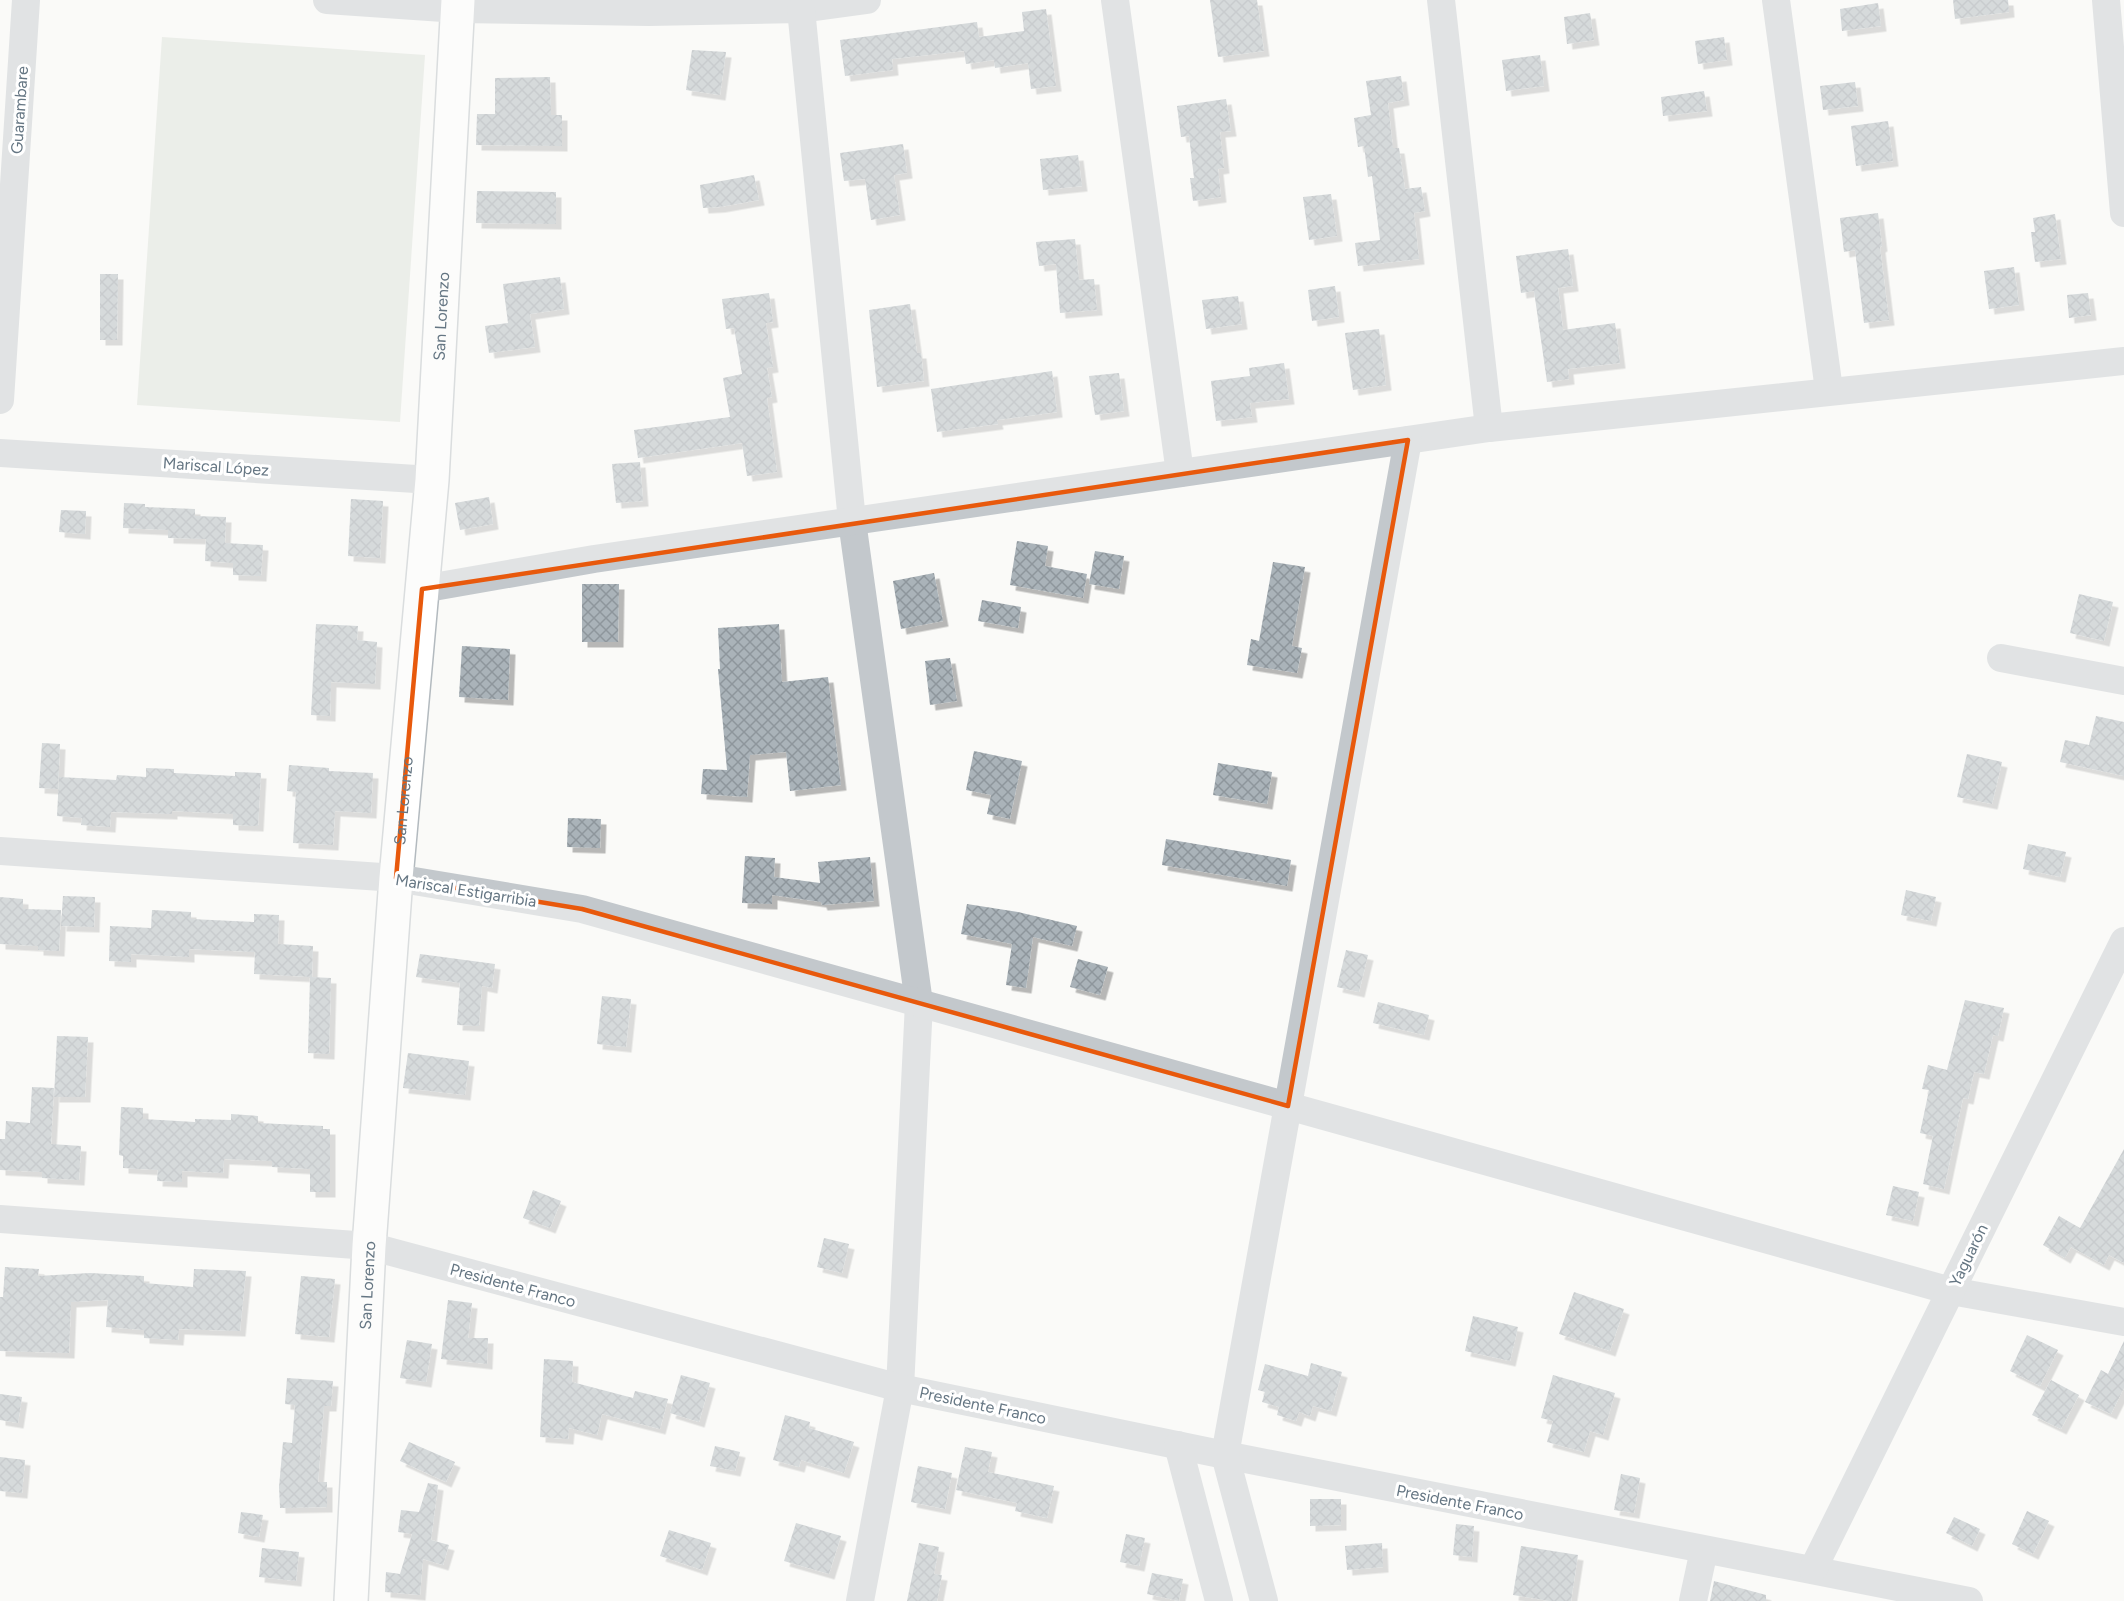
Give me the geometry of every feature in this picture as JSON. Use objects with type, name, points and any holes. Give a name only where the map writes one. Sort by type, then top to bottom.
[{"type":"street","name":"Guarambare","points":[[0,400],[26,0]]},
{"type":"street","points":[[327,0],[649,12],[801,9],[867,0]]},
{"type":"street","points":[[1115,0],[1180,473]]},
{"type":"street","points":[[1441,0],[1489,428]]},
{"type":"street","points":[[1776,0],[1829,390]]},
{"type":"street","points":[[2106,0],[2124,213]]},
{"type":"street","name":"San Lorenzo","points":[[351,1601],[369,1246],[396,878],[432,480],[458,4]]},
{"type":"street","points":[[801,9],[852,521],[919,1003],[900,1388],[860,1601]]},
{"type":"street","points":[[422,589],[852,521],[1489,428],[1829,390],[2124,361]]},
{"type":"street","points":[[1264,1601],[1225,1455],[1408,440]]},
{"type":"street","name":"Mariscal López","points":[[0,453],[432,480]]},
{"type":"street","points":[[2001,658],[2124,681]]},
{"type":"street","name":"Mariscal Estigarribia","points":[[0,851],[396,878],[582,909],[1951,1291],[2124,1322]]},
{"type":"street","name":"Yaguarón","points":[[1813,1569],[1951,1291],[2113,987],[2124,942]]},
{"type":"street","name":"Presidente Franco","points":[[0,1219],[369,1246],[900,1388],[1225,1455],[1969,1601]]},
{"type":"street","points":[[1178,1445],[1219,1601]]},
{"type":"street","points":[[1693,1601],[1704,1550]]},
{"type":"highlighted area","points":[[1408,440],[1288,1106],[582,909],[396,878],[422,589]]},
{"type":"shaded area","points":[[162,37],[425,55],[400,422],[137,405]]},
{"type":"building","points":[[1210,0],[1257,0],[1264,51],[1218,57]]},
{"type":"building","points":[[1953,0],[2008,0],[2009,12],[1955,19]]},
{"type":"building","points":[[1878,3],[1881,26],[1842,31],[1840,9]]},
{"type":"building","points":[[1046,9],[1056,86],[1031,89],[1028,63],[995,68],[994,60],[966,64],[964,51],[892,59],[893,70],[845,76],[840,40],[977,22],[979,37],[1024,31],[1022,12]]},
{"type":"building","points":[[1590,13],[1594,40],[1567,44],[1564,17]]},
{"type":"building","points":[[1724,37],[1727,60],[1698,64],[1695,41]]},
{"type":"building","points":[[692,50],[726,52],[720,95],[686,90]]},
{"type":"building","points":[[1540,55],[1544,86],[1506,91],[1502,60]]},
{"type":"building","points":[[1401,76],[1404,100],[1388,103],[1393,148],[1399,148],[1405,189],[1421,187],[1425,211],[1414,213],[1419,259],[1358,266],[1355,243],[1380,240],[1372,176],[1368,177],[1364,146],[1358,147],[1354,118],[1371,115],[1366,81]]},
{"type":"building","points":[[550,77],[551,115],[562,115],[562,146],[476,145],[477,114],[495,114],[495,78]]},
{"type":"building","points":[[1855,82],[1858,106],[1823,110],[1820,86]]},
{"type":"building","points":[[1704,91],[1707,111],[1663,116],[1661,97]]},
{"type":"building","points":[[1226,99],[1231,131],[1220,132],[1224,168],[1218,169],[1221,197],[1193,201],[1190,178],[1194,178],[1189,136],[1181,137],[1177,106]]},
{"type":"building","points":[[1888,121],[1893,161],[1856,166],[1851,126]]},
{"type":"building","points":[[903,144],[907,173],[894,175],[900,215],[871,220],[865,179],[844,181],[840,153]]},
{"type":"building","points":[[1078,155],[1082,186],[1043,190],[1040,159]]},
{"type":"building","points":[[754,175],[759,200],[703,208],[700,185]]},
{"type":"building","points":[[477,191],[556,192],[556,224],[476,223]]},
{"type":"building","points":[[1331,194],[1337,236],[1309,240],[1303,197]]},
{"type":"building","points":[[1878,213],[1889,320],[1864,323],[1855,250],[1844,252],[1840,218]]},
{"type":"building","points":[[2055,214],[2061,259],[2035,262],[2031,232],[2035,232],[2033,218]]},
{"type":"building","points":[[1075,239],[1079,280],[1094,279],[1097,310],[1060,313],[1056,264],[1039,266],[1036,242]]},
{"type":"building","points":[[1568,249],[1573,286],[1558,288],[1563,330],[1615,323],[1620,363],[1568,369],[1569,379],[1547,382],[1534,291],[1521,293],[1516,256]]},
{"type":"building","points":[[2014,267],[2019,305],[1989,309],[1984,271]]},
{"type":"building","points":[[100,274],[118,274],[117,340],[100,340]]},
{"type":"building","points":[[560,277],[564,309],[530,314],[535,347],[489,353],[485,326],[508,323],[503,284]]},
{"type":"building","points":[[1335,286],[1339,317],[1312,321],[1308,290]]},
{"type":"building","points":[[769,293],[773,322],[766,323],[773,367],[767,368],[772,397],[767,398],[777,472],[747,476],[742,443],[638,458],[634,430],[730,417],[723,378],[742,374],[734,328],[726,329],[722,299]]},
{"type":"building","points":[[2088,293],[2091,315],[2069,318],[2067,295]]},
{"type":"building","points":[[1238,296],[1242,324],[1206,329],[1202,300]]},
{"type":"building","points":[[910,304],[917,353],[921,353],[924,381],[877,387],[869,310]]},
{"type":"building","points":[[1379,329],[1386,385],[1353,390],[1345,333]]},
{"type":"building","points":[[1284,363],[1289,399],[1250,403],[1252,417],[1216,421],[1211,381],[1250,376],[1249,368]]},
{"type":"building","points":[[1052,371],[1057,412],[997,420],[998,424],[937,432],[931,389]]},
{"type":"building","points":[[1119,373],[1124,411],[1095,415],[1089,376]]},
{"type":"building","points":[[640,462],[643,501],[616,503],[612,464]]},
{"type":"building","points":[[489,497],[493,524],[460,530],[455,503]]},
{"type":"building","points":[[351,499],[383,501],[380,558],[348,556]]},
{"type":"building","points":[[124,503],[145,504],[145,507],[195,509],[195,516],[226,517],[225,543],[263,545],[261,576],[233,575],[233,563],[205,561],[206,539],[168,538],[168,530],[123,528]]},
{"type":"building","points":[[61,510],[86,511],[85,534],[59,532]]},
{"type":"building","points":[[1017,541],[1048,546],[1045,566],[1087,574],[1083,598],[1010,585]]},
{"type":"building","points":[[1095,551],[1124,556],[1119,589],[1089,584]]},
{"type":"building","points":[[1273,562],[1305,567],[1292,646],[1302,648],[1297,673],[1247,665],[1251,639],[1259,641]]},
{"type":"building","points":[[934,573],[943,621],[901,629],[893,581]]},
{"type":"building","points":[[582,584],[619,584],[618,642],[582,642]]},
{"type":"building","points":[[2079,594],[2113,602],[2104,641],[2070,633]]},
{"type":"building","points":[[982,600],[1021,607],[1018,628],[978,621]]},
{"type":"building","points":[[316,624],[358,626],[357,640],[377,642],[375,684],[331,682],[330,716],[311,715]]},
{"type":"building","points":[[779,624],[782,682],[828,677],[841,785],[790,791],[786,752],[750,755],[747,797],[701,794],[703,769],[727,770],[718,669],[720,669],[718,628]]},
{"type":"building","points":[[462,646],[510,649],[508,700],[459,697]]},
{"type":"building","points":[[950,658],[957,701],[930,705],[925,661]]},
{"type":"building","points":[[2096,716],[2124,722],[2124,776],[2060,762],[2065,740],[2089,745]]},
{"type":"building","points":[[42,743],[60,744],[58,789],[39,788]]},
{"type":"building","points":[[974,751],[1022,761],[1010,819],[987,814],[991,795],[966,790]]},
{"type":"building","points":[[1967,754],[2002,762],[1992,804],[1957,797]]},
{"type":"building","points":[[1218,763],[1272,772],[1267,804],[1213,795]]},
{"type":"building","points":[[289,765],[329,768],[329,771],[373,773],[371,813],[335,811],[333,845],[293,843],[296,792],[287,791]]},
{"type":"building","points":[[146,768],[174,769],[174,773],[235,776],[235,772],[261,773],[258,826],[233,825],[233,814],[172,811],[172,814],[111,812],[110,827],[81,825],[82,818],[57,816],[59,777],[116,780],[117,775],[146,777]]},
{"type":"building","points":[[568,818],[601,819],[600,848],[567,847]]},
{"type":"building","points":[[1166,839],[1291,860],[1287,886],[1162,865]]},
{"type":"building","points":[[2028,844],[2066,852],[2060,877],[2023,869]]},
{"type":"building","points":[[745,856],[775,858],[774,877],[820,883],[818,862],[870,857],[874,901],[822,905],[821,902],[772,895],[772,904],[742,903]]},
{"type":"building","points":[[1906,890],[1936,897],[1931,921],[1901,915]]},
{"type":"building","points":[[63,896],[95,897],[94,927],[61,926]]},
{"type":"building","points":[[0,897],[23,899],[23,909],[61,910],[59,951],[38,950],[38,946],[0,944]]},
{"type":"building","points":[[967,904],[1018,912],[1077,926],[1072,946],[1033,937],[1026,988],[1006,985],[1012,944],[961,934]]},
{"type":"building","points":[[152,910],[191,912],[191,919],[254,922],[254,914],[279,915],[278,944],[313,946],[312,977],[254,974],[255,952],[189,949],[189,957],[131,954],[131,962],[109,961],[110,926],[151,928]]},
{"type":"building","points":[[1346,950],[1368,955],[1359,992],[1337,987]]},
{"type":"building","points":[[420,954],[495,964],[492,988],[482,986],[479,1026],[457,1025],[460,983],[416,977]]},
{"type":"building","points":[[1078,959],[1108,967],[1100,995],[1070,987]]},
{"type":"building","points":[[310,977],[331,978],[329,1054],[308,1053]]},
{"type":"building","points":[[602,996],[631,999],[626,1047],[597,1044]]},
{"type":"building","points":[[1965,1000],[2004,1008],[1998,1036],[1993,1035],[1984,1074],[1974,1072],[1968,1099],[1963,1098],[1944,1189],[1923,1184],[1933,1136],[1920,1133],[1929,1090],[1922,1089],[1928,1065],[1947,1070]]},
{"type":"building","points":[[1378,1002],[1429,1015],[1424,1035],[1373,1023]]},
{"type":"building","points":[[57,1036],[88,1037],[85,1097],[54,1097]]},
{"type":"building","points":[[408,1053],[469,1061],[465,1095],[403,1088]]},
{"type":"building","points":[[32,1087],[54,1088],[51,1144],[81,1146],[79,1180],[42,1178],[42,1172],[0,1170],[0,1139],[5,1139],[6,1121],[30,1123]]},
{"type":"building","points":[[121,1107],[143,1108],[143,1119],[195,1122],[195,1119],[231,1120],[231,1114],[258,1116],[258,1123],[323,1126],[323,1129],[330,1129],[330,1192],[310,1192],[310,1169],[272,1167],[272,1161],[224,1159],[223,1173],[182,1171],[182,1182],[157,1181],[158,1170],[123,1168],[123,1156],[119,1155]]},
{"type":"building","points":[[2124,1149],[2124,1263],[2109,1255],[2104,1265],[2071,1247],[2065,1258],[2043,1245],[2059,1216],[2080,1228]]},
{"type":"building","points":[[1893,1186],[1919,1192],[1913,1221],[1886,1215]]},
{"type":"building","points":[[533,1190],[561,1201],[550,1228],[523,1218]]},
{"type":"building","points":[[824,1238],[849,1244],[842,1273],[817,1267]]},
{"type":"building","points":[[5,1267],[39,1269],[38,1276],[90,1273],[144,1276],[144,1283],[193,1287],[194,1269],[246,1271],[240,1331],[179,1329],[178,1340],[144,1338],[144,1330],[106,1327],[108,1300],[71,1302],[69,1353],[0,1351],[0,1297],[3,1297]]},
{"type":"building","points":[[301,1276],[335,1279],[329,1337],[295,1334]]},
{"type":"building","points":[[1574,1292],[1624,1309],[1610,1351],[1559,1334]]},
{"type":"building","points":[[448,1300],[472,1303],[468,1338],[488,1338],[487,1364],[441,1359]]},
{"type":"building","points":[[1473,1316],[1518,1327],[1510,1361],[1465,1351]]},
{"type":"building","points":[[2027,1335],[2058,1350],[2040,1386],[2010,1371]]},
{"type":"building","points":[[407,1340],[432,1344],[426,1382],[400,1378]]},
{"type":"building","points":[[2124,1341],[2124,1388],[2111,1414],[2085,1402],[2101,1370],[2108,1374]]},
{"type":"building","points":[[544,1359],[573,1361],[572,1382],[633,1398],[635,1391],[668,1399],[660,1429],[602,1414],[597,1435],[569,1428],[568,1439],[540,1437]]},
{"type":"building","points":[[1311,1363],[1342,1372],[1331,1411],[1313,1406],[1310,1416],[1299,1412],[1296,1421],[1277,1415],[1279,1407],[1262,1402],[1265,1392],[1258,1390],[1265,1364],[1308,1376]]},
{"type":"building","points":[[681,1375],[710,1383],[699,1422],[670,1413]]},
{"type":"building","points":[[1553,1375],[1615,1393],[1603,1435],[1590,1431],[1584,1452],[1547,1442],[1553,1421],[1541,1418]]},
{"type":"building","points":[[287,1378],[333,1381],[331,1406],[324,1406],[318,1482],[327,1482],[327,1507],[280,1508],[279,1487],[283,1442],[292,1443],[295,1405],[285,1404]]},
{"type":"building","points":[[2051,1380],[2079,1395],[2061,1429],[2032,1415]]},
{"type":"building","points":[[0,1394],[22,1397],[18,1423],[0,1420]]},
{"type":"building","points":[[785,1415],[810,1422],[809,1428],[854,1442],[844,1473],[801,1460],[799,1467],[773,1460]]},
{"type":"building","points":[[409,1442],[455,1462],[446,1482],[400,1461]]},
{"type":"building","points":[[715,1446],[740,1452],[735,1471],[710,1466]]},
{"type":"building","points":[[965,1447],[992,1452],[988,1472],[1054,1486],[1047,1518],[1015,1511],[1017,1503],[956,1490]]},
{"type":"building","points":[[0,1457],[25,1460],[22,1493],[0,1491]]},
{"type":"building","points":[[918,1466],[952,1473],[945,1509],[911,1502]]},
{"type":"building","points":[[1621,1474],[1640,1478],[1634,1513],[1614,1510]]},
{"type":"building","points":[[428,1483],[438,1485],[431,1540],[449,1545],[443,1565],[423,1559],[420,1595],[385,1592],[386,1572],[400,1574],[412,1534],[398,1532],[401,1510],[419,1512]]},
{"type":"building","points":[[1310,1499],[1341,1499],[1341,1525],[1310,1526]]},
{"type":"building","points":[[2027,1511],[2049,1521],[2033,1554],[2012,1544]]},
{"type":"building","points":[[241,1512],[263,1515],[259,1537],[238,1533]]},
{"type":"building","points":[[1954,1517],[1980,1529],[1972,1546],[1946,1533]]},
{"type":"building","points":[[796,1523],[841,1536],[829,1574],[784,1561]]},
{"type":"building","points":[[1456,1524],[1474,1526],[1472,1557],[1453,1555]]},
{"type":"building","points":[[669,1530],[711,1543],[702,1570],[660,1556]]},
{"type":"building","points":[[1126,1534],[1145,1538],[1139,1566],[1120,1562]]},
{"type":"building","points":[[919,1543],[939,1547],[934,1574],[942,1575],[937,1601],[907,1601]]},
{"type":"building","points":[[1382,1543],[1383,1567],[1347,1570],[1345,1546]]},
{"type":"building","points":[[1521,1546],[1578,1555],[1571,1601],[1550,1601],[1513,1595]]},
{"type":"building","points":[[262,1548],[299,1552],[296,1581],[259,1577]]},
{"type":"building","points":[[1152,1573],[1183,1579],[1179,1601],[1147,1594]]},
{"type":"building","points":[[1714,1581],[1766,1595],[1766,1601],[1710,1601]]}]
